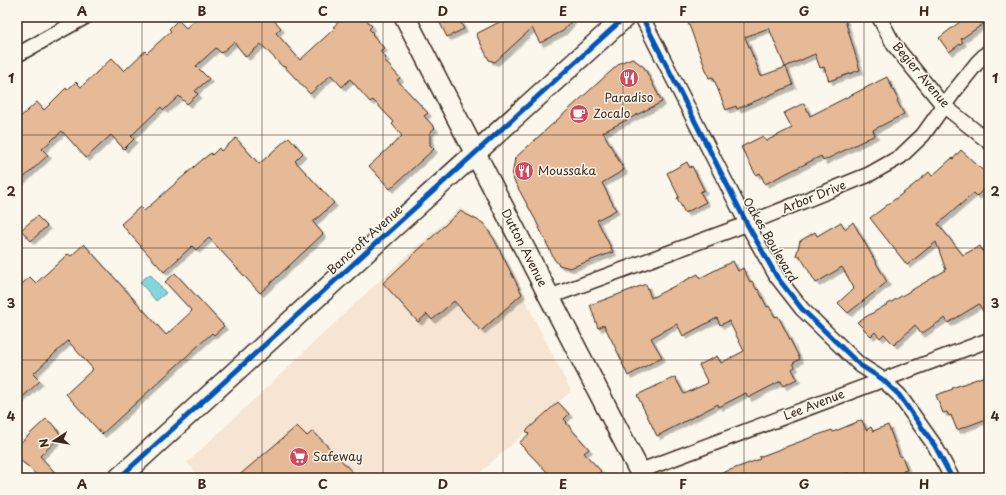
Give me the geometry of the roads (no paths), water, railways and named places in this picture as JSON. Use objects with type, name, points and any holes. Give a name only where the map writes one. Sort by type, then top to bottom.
[{"type":"main road","name":"Dutton Avenue","points":[[405,17],[641,474]]},
{"type":"main road","name":"Bancroft Avenue","points":[[120,478],[474,153],[625,17]]},
{"type":"street","points":[[17,55],[85,17]]},
{"type":"street","name":"Oakes Boulevard","points":[[642,17],[748,224],[777,277],[802,309],[860,365],[882,379],[899,394],[935,446],[952,478]]},
{"type":"street","name":"Begier Avenue","points":[[879,17],[894,45],[943,105],[989,142]]},
{"type":"street","name":"Arbor Drive","points":[[549,297],[748,224],[868,175],[900,157],[923,135],[943,105],[977,63],[989,51]]},
{"type":"street","name":"Lee Avenue","points":[[641,474],[882,379],[989,340]]},
{"type":"water","points":[[150,274],[166,293],[156,301],[140,282]]},
{"type":"place","name":"Paradiso","points":[[629,78]]},
{"type":"place","name":"Zocalo","points":[[579,114]]},
{"type":"place","name":"Moussaka","points":[[524,171]]},
{"type":"place","name":"Safeway","points":[[299,457]]}]
